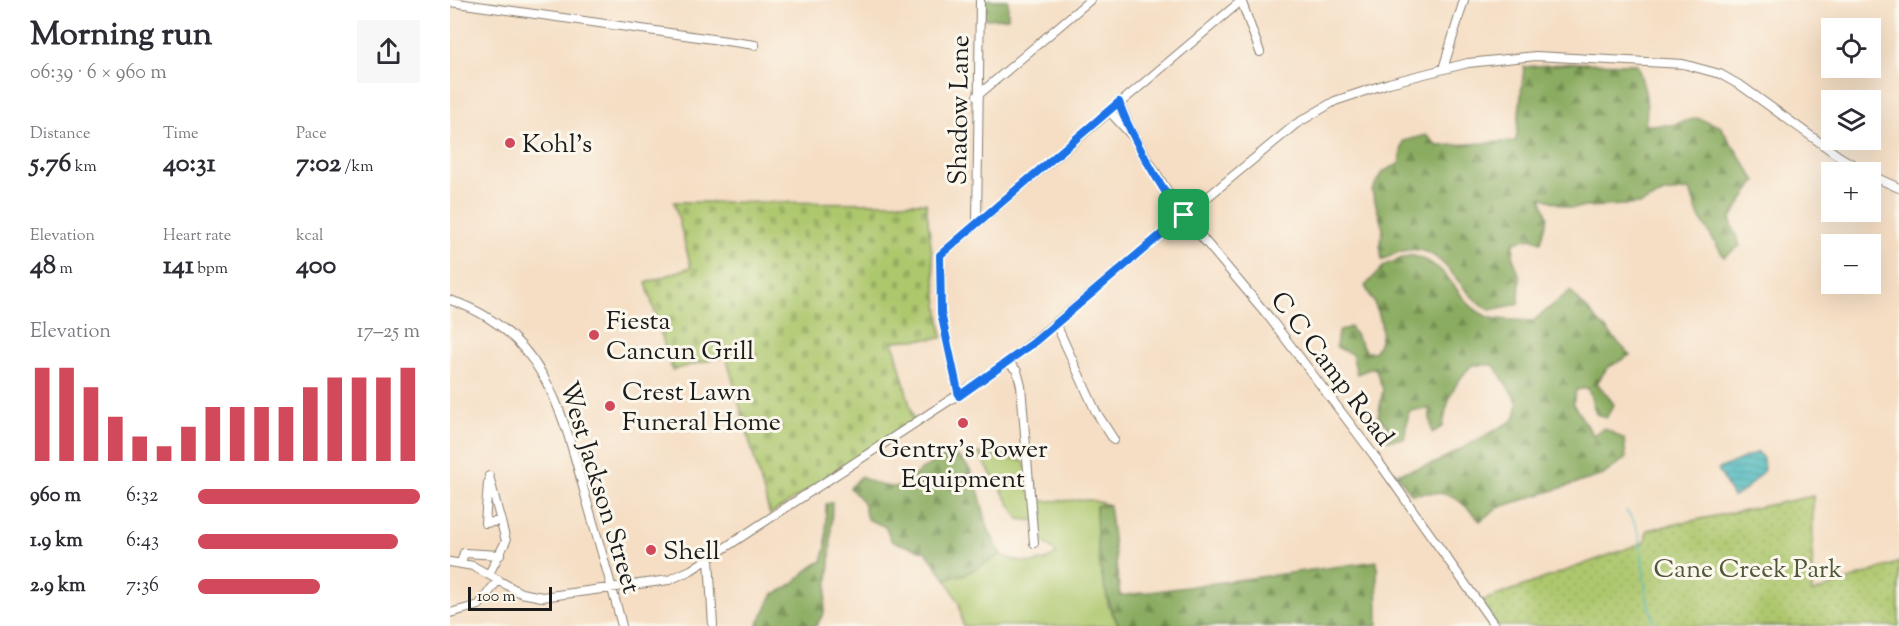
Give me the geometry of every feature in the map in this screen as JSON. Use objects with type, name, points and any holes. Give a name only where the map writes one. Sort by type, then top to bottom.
[{"type":"street","name":"Shadow Lane","points":[[977,221],[980,0]]},
{"type":"street","points":[[977,96],[1090,0]]},
{"type":"street","points":[[959,396],[943,330],[939,267],[940,255],[946,247],[1241,0],[1260,52]]},
{"type":"street","points":[[1443,69],[1464,0]]},
{"type":"street","points":[[450,2],[755,45]]},
{"type":"street","points":[[450,562],[473,566],[521,593],[542,597],[669,580],[709,559],[1008,362],[1281,136],[1318,110],[1364,91],[1443,69],[1536,56],[1658,62],[1703,68],[1743,87],[1847,162]]},
{"type":"street","points":[[1119,102],[1135,139]]},
{"type":"street","points":[[1109,111],[1135,139]]},
{"type":"street","name":"C C Camp Road","points":[[1135,139],[1172,201],[1269,317],[1366,445],[1495,626]]},
{"type":"street","points":[[1881,180],[1899,188]]},
{"type":"street","name":"West Jackson Street","points":[[450,300],[471,308],[501,327],[525,349],[548,381],[564,420],[622,626]]},
{"type":"street","points":[[1056,324],[1096,412],[1114,440]]},
{"type":"street","points":[[1008,362],[1017,371],[1021,386],[1034,543]]},
{"type":"street","points":[[489,574],[506,541],[501,521],[489,476],[485,523],[501,521]]},
{"type":"street","points":[[461,563],[464,554],[500,555]]},
{"type":"street","points":[[709,559],[713,626]]},
{"type":"street","points":[[450,613],[479,604],[498,580]]},
{"type":"green space","points":[[983,0],[1008,0],[1008,18],[985,19]]},
{"type":"green space","points":[[1576,63],[1637,64],[1647,101],[1645,125],[1671,125],[1697,118],[1720,126],[1756,181],[1730,219],[1740,246],[1724,257],[1698,215],[1690,190],[1664,193],[1641,204],[1570,208],[1541,197],[1548,217],[1541,242],[1531,238],[1514,242],[1513,258],[1520,277],[1519,304],[1490,310],[1476,300],[1432,254],[1418,250],[1402,251],[1382,260],[1380,245],[1383,229],[1372,191],[1382,172],[1399,164],[1403,141],[1426,135],[1438,146],[1516,141],[1524,67]]},
{"type":"green space","points":[[674,202],[926,203],[942,338],[893,341],[914,421],[770,515],[726,356],[672,370],[646,283],[691,267]]},
{"type":"green space","points":[[1410,255],[1436,266],[1466,301],[1491,318],[1533,321],[1570,291],[1630,355],[1607,368],[1597,383],[1614,404],[1606,418],[1596,414],[1588,388],[1576,390],[1573,404],[1593,435],[1604,428],[1624,439],[1626,458],[1603,475],[1500,507],[1480,521],[1464,505],[1450,496],[1435,493],[1412,494],[1396,474],[1435,463],[1514,420],[1518,403],[1494,365],[1472,365],[1452,393],[1443,426],[1432,433],[1429,409],[1409,411],[1404,439],[1387,440],[1387,425],[1378,417],[1383,390],[1375,367],[1357,374],[1352,354],[1336,347],[1338,332],[1350,327],[1366,352],[1374,352],[1379,344],[1382,327],[1377,310],[1365,286],[1385,265]]},
{"type":"green space","points":[[978,453],[1023,461],[1035,482],[1040,501],[1091,500],[1109,505],[1096,506],[1108,605],[1119,626],[963,626],[959,603],[946,579],[965,574],[1001,555],[1029,563],[1043,561],[1057,554],[1043,541],[1036,521],[1019,519]]},
{"type":"green space","points":[[953,454],[968,467],[973,475],[988,529],[1001,555],[965,574],[946,579],[926,552],[891,541],[886,527],[867,519],[863,502],[850,488],[861,476],[885,486],[911,487],[912,477],[930,464]]},
{"type":"green space","name":"Cane Creek Park","points":[[1813,496],[1812,593],[1899,562],[1899,626],[1498,626],[1482,601],[1645,542],[1647,530]]},
{"type":"green space","points":[[832,503],[830,563],[824,613],[816,626],[757,626],[773,594],[788,587],[822,561],[826,547],[826,504]]},
{"type":"green space","points":[[1109,505],[1120,596],[1377,561],[1378,626],[1119,626],[1107,597],[1098,553],[1096,506]]},
{"type":"water","points":[[1758,452],[1763,459],[1764,470],[1745,490],[1733,497],[1718,469]]},
{"type":"waterway","points":[[1626,511],[1633,520],[1640,537],[1646,595],[1655,626]]},
{"type":"place","name":"Kohl's","points":[[510,143]]},
{"type":"place","name":"Fiesta Cancun Grill","points":[[594,335]]},
{"type":"place","name":"Crest Lawn Funeral Home","points":[[610,406]]},
{"type":"place","name":"Gentry's Power Equipment","points":[[963,423]]},
{"type":"place","name":"Shell","points":[[651,550]]},
{"type":"route","points":[[1119,102],[1125,121],[1135,139],[1172,201],[1184,215],[1032,344],[959,396],[943,330],[940,255],[946,247],[1119,102]]}]
